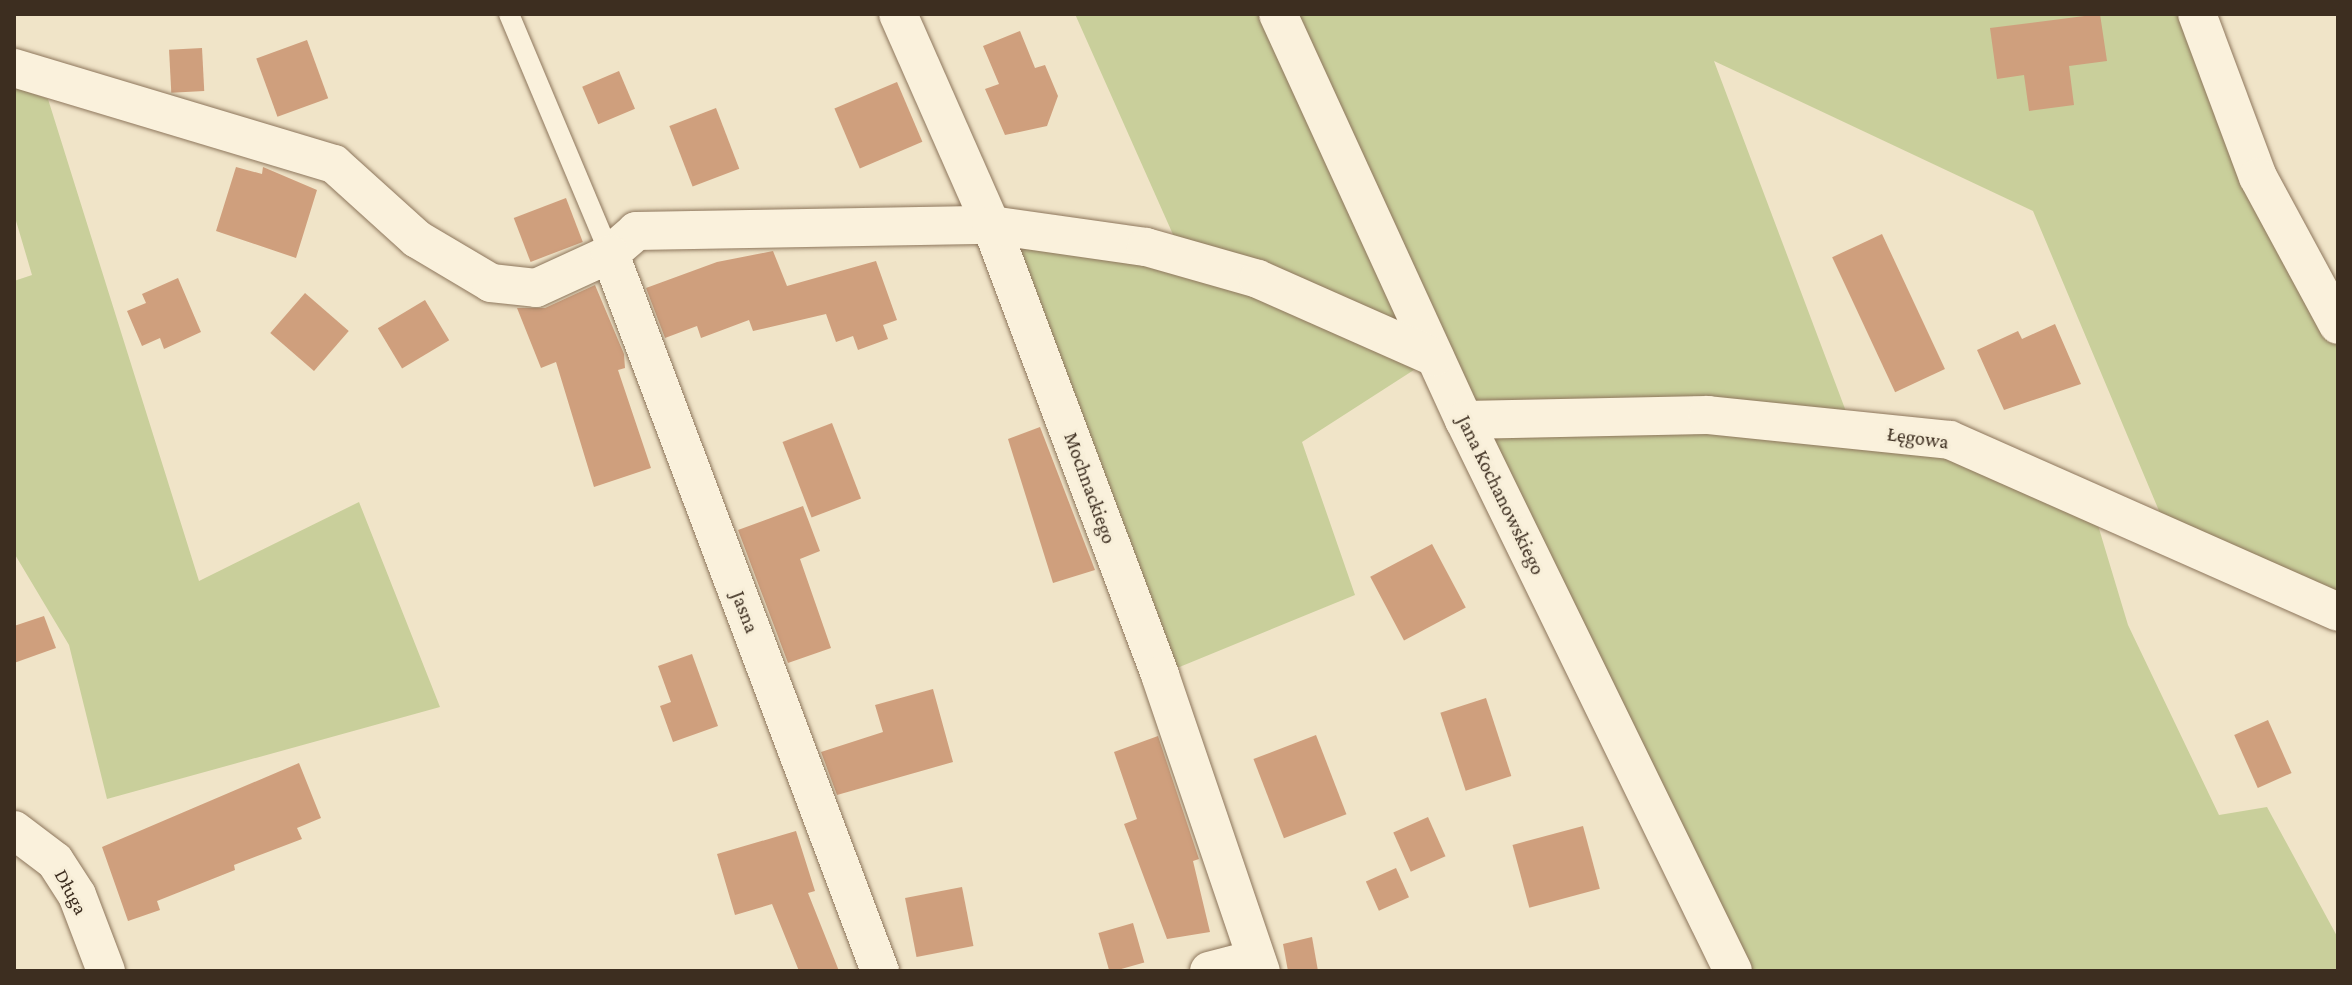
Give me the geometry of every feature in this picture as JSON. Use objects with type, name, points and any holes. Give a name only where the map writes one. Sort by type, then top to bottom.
[{"type":"street","name":"Mochnackiego","points":[[898,14],[991,225],[1160,675],[1258,965]]},
{"type":"street","name":"Jana Kochanowskiego","points":[[1278,14],[1434,357],[1733,971]]},
{"type":"street","points":[[2197,14],[2258,177],[2338,325]]},
{"type":"street","points":[[14,68],[334,164],[417,239],[491,283],[536,288],[610,254],[636,231],[991,225],[1146,247],[1243,275],[1434,357]]},
{"type":"street","name":"Jasna","points":[[610,254],[880,971]]},
{"type":"street","name":"Łęgowa","points":[[1464,420],[1708,415],[1950,440],[2338,612]]},
{"type":"street","name":"Długa","points":[[14,830],[55,861],[70,884],[106,971]]},
{"type":"street","points":[[1209,971],[1258,965]]},
{"type":"lane","points":[[509,14],[610,254]]},
{"type":"green space","points":[[1075,14],[2188,14],[2338,325],[2338,612],[2170,537],[2033,211],[1714,61],[1853,430],[2091,502],[2128,625],[2219,815],[2267,807],[2338,938],[2338,971],[1733,971],[1434,357],[1302,442],[1355,595],[1160,675],[991,225],[1183,257]]},
{"type":"green space","points":[[14,87],[48,99],[199,581],[359,502],[440,707],[107,799],[69,645],[14,553],[14,281],[32,275],[14,214]]},
{"type":"building","points":[[2100,14],[2107,61],[2069,66],[2074,105],[2029,111],[2024,75],[1997,79],[1990,28]]},
{"type":"building","points":[[1020,31],[1035,68],[1045,65],[1058,96],[1047,126],[1005,135],[985,89],[999,84],[983,46]]},
{"type":"building","points":[[307,40],[328,98],[277,117],[256,58]]},
{"type":"building","points":[[202,48],[204,91],[171,93],[169,50]]},
{"type":"building","points":[[619,71],[635,109],[598,124],[582,87]]},
{"type":"building","points":[[897,82],[922,142],[860,168],[834,109]]},
{"type":"building","points":[[716,108],[739,169],[693,187],[669,126]]},
{"type":"building","points":[[236,167],[262,174],[263,167],[317,190],[296,258],[216,231]]},
{"type":"building","points":[[566,198],[583,242],[531,262],[514,218]]},
{"type":"building","points":[[1882,234],[1945,369],[1895,392],[1832,257]]},
{"type":"building","points":[[773,251],[787,286],[876,261],[897,320],[883,325],[888,339],[858,350],[853,336],[836,342],[826,314],[753,331],[749,320],[701,338],[697,326],[665,338],[646,288],[717,262]]},
{"type":"building","points":[[178,278],[201,332],[164,349],[160,338],[142,346],[127,311],[146,303],[142,294]]},
{"type":"building","points":[[595,285],[624,354],[625,368],[618,370],[651,468],[594,487],[556,362],[541,368],[517,308],[545,308]]},
{"type":"building","points":[[305,293],[349,331],[314,371],[270,333]]},
{"type":"building","points":[[425,300],[449,340],[402,369],[378,328]]},
{"type":"building","points":[[2055,324],[2081,384],[2004,410],[1977,350],[2018,331],[2022,339]]},
{"type":"building","points":[[832,423],[861,499],[812,518],[783,442]]},
{"type":"building","points":[[1040,427],[1095,570],[1053,583],[1008,439]]},
{"type":"building","points":[[803,506],[820,551],[800,559],[831,648],[788,663],[738,530]]},
{"type":"building","points":[[1432,544],[1466,608],[1404,640],[1370,577]]},
{"type":"building","points":[[44,616],[56,648],[14,663],[14,626]]},
{"type":"building","points":[[692,654],[718,726],[673,742],[660,706],[671,702],[658,666]]},
{"type":"building","points":[[933,689],[953,762],[837,795],[821,752],[883,732],[875,705]]},
{"type":"building","points":[[1486,698],[1511,776],[1466,791],[1440,713]]},
{"type":"building","points":[[2268,720],[2292,773],[2258,788],[2234,735]]},
{"type":"building","points":[[1316,735],[1346,814],[1284,838],[1253,759]]},
{"type":"building","points":[[1158,736],[1199,859],[1193,861],[1210,932],[1167,939],[1124,824],[1137,819],[1114,752]]},
{"type":"building","points":[[299,763],[321,818],[297,828],[302,839],[234,865],[235,870],[157,901],[160,910],[128,921],[102,847]]},
{"type":"building","points":[[1428,817],[1445,856],[1411,872],[1393,832]]},
{"type":"building","points":[[1583,826],[1600,889],[1529,908],[1512,845]]},
{"type":"building","points":[[796,831],[815,891],[808,893],[839,971],[799,971],[772,904],[735,915],[717,854]]},
{"type":"building","points":[[1396,868],[1409,897],[1379,911],[1366,881]]},
{"type":"building","points":[[962,887],[973,946],[917,957],[905,898]]},
{"type":"building","points":[[1133,923],[1144,962],[1109,971],[1098,933]]},
{"type":"building","points":[[1312,937],[1318,971],[1288,971],[1283,944]]}]
